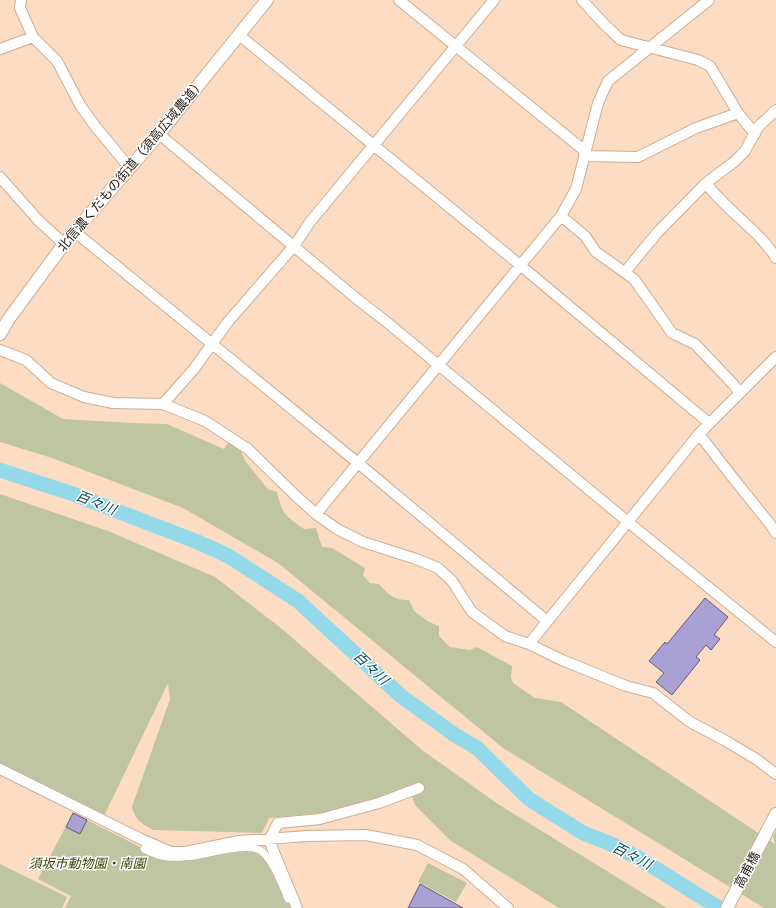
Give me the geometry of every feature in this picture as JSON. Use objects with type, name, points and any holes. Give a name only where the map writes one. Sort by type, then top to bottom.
[{"type":"street","points":[[21,0],[20,8],[33,37],[57,61],[80,105],[95,126],[129,166]]},
{"type":"street","name":"北信濃くだもの街道（須高広域農道）","points":[[0,334],[8,320],[64,244],[129,166],[159,134],[267,0]]},
{"type":"street","points":[[399,0],[542,116],[585,154],[638,157],[696,128],[738,113]]},
{"type":"street","points":[[163,404],[194,369],[227,323],[294,246],[310,222],[457,47],[494,0]]},
{"type":"street","points":[[582,0],[621,40],[698,60],[710,66],[738,113],[755,134]]},
{"type":"street","points":[[316,514],[561,216],[576,189],[598,103],[608,81],[710,0]]},
{"type":"street","points":[[239,35],[374,144],[709,422]]},
{"type":"street","points":[[0,49],[33,37]]},
{"type":"street","points":[[625,272],[657,233],[706,183],[734,162],[745,151],[758,127],[776,110]]},
{"type":"street","points":[[159,134],[628,522],[776,642]]},
{"type":"street","points":[[0,177],[39,221],[64,244]]},
{"type":"street","points":[[706,183],[769,247],[776,258]]},
{"type":"street","points":[[561,216],[585,236],[596,252],[634,279],[672,334],[695,344],[740,392]]},
{"type":"street","points":[[75,232],[358,463],[548,621]]},
{"type":"street","points":[[0,350],[26,360],[51,382],[84,397],[113,403],[163,404],[205,421],[248,450],[296,497],[316,514],[337,528],[362,542],[416,559],[438,568],[452,581],[472,612],[505,636],[529,644],[562,660],[626,686],[653,693],[690,722],[756,759],[776,774]]},
{"type":"street","points":[[529,644],[709,422],[776,357]]},
{"type":"street","points":[[699,434],[776,533]]},
{"type":"street","points":[[2,773],[141,839],[172,852],[185,852],[240,841],[307,836],[366,835],[417,845],[463,869],[508,908]]},
{"type":"street","points":[[268,840],[278,823],[320,819],[379,803],[418,788]]},
{"type":"street","name":"高甫橋","points":[[727,908],[776,814]]},
{"type":"street","points":[[268,840],[297,908]]},
{"type":"street","points":[[144,849],[156,855],[175,857],[194,856],[240,848],[255,848],[260,850],[266,856],[276,872],[292,908]]},
{"type":"green space","points":[[0,383],[63,419],[167,424],[224,449],[229,441],[240,448],[245,461],[268,489],[277,492],[281,506],[289,518],[304,529],[316,528],[322,547],[332,548],[365,568],[363,575],[370,583],[379,584],[395,598],[409,600],[414,611],[429,622],[439,626],[439,636],[450,647],[470,650],[477,647],[512,666],[511,677],[513,683],[535,698],[561,702],[775,844],[773,836],[776,831],[776,908],[764,908],[503,748],[278,563],[183,508],[52,458],[0,442]]},
{"type":"green space","points":[[0,494],[108,531],[215,577],[282,629],[422,750],[498,804],[667,908],[559,908],[451,841],[415,805],[409,787],[388,796],[321,813],[269,818],[262,833],[153,830],[135,816],[132,807],[170,699],[168,683],[104,816],[0,764]]},
{"type":"green space","name":"須坂市動物園・南園","points":[[73,813],[156,855],[255,848],[266,856],[292,908],[65,908],[71,896],[38,879]]},
{"type":"green space","points":[[428,863],[467,883],[456,902],[418,882]]},
{"type":"green space","points":[[0,864],[67,897],[62,908],[0,908]]},
{"type":"building","points":[[705,598],[728,617],[714,635],[720,639],[711,650],[706,645],[696,657],[700,660],[672,695],[656,682],[664,673],[649,661],[665,642],[667,644]]},
{"type":"building","points":[[73,813],[87,820],[80,834],[66,827]]},
{"type":"building","points":[[420,884],[463,908],[408,908]]},
{"type":"waterway","name":"百々川","points":[[0,470],[73,494],[195,541],[230,557],[298,601],[401,696],[455,735],[477,748],[529,799],[583,833],[611,844],[639,858],[719,908]]}]
